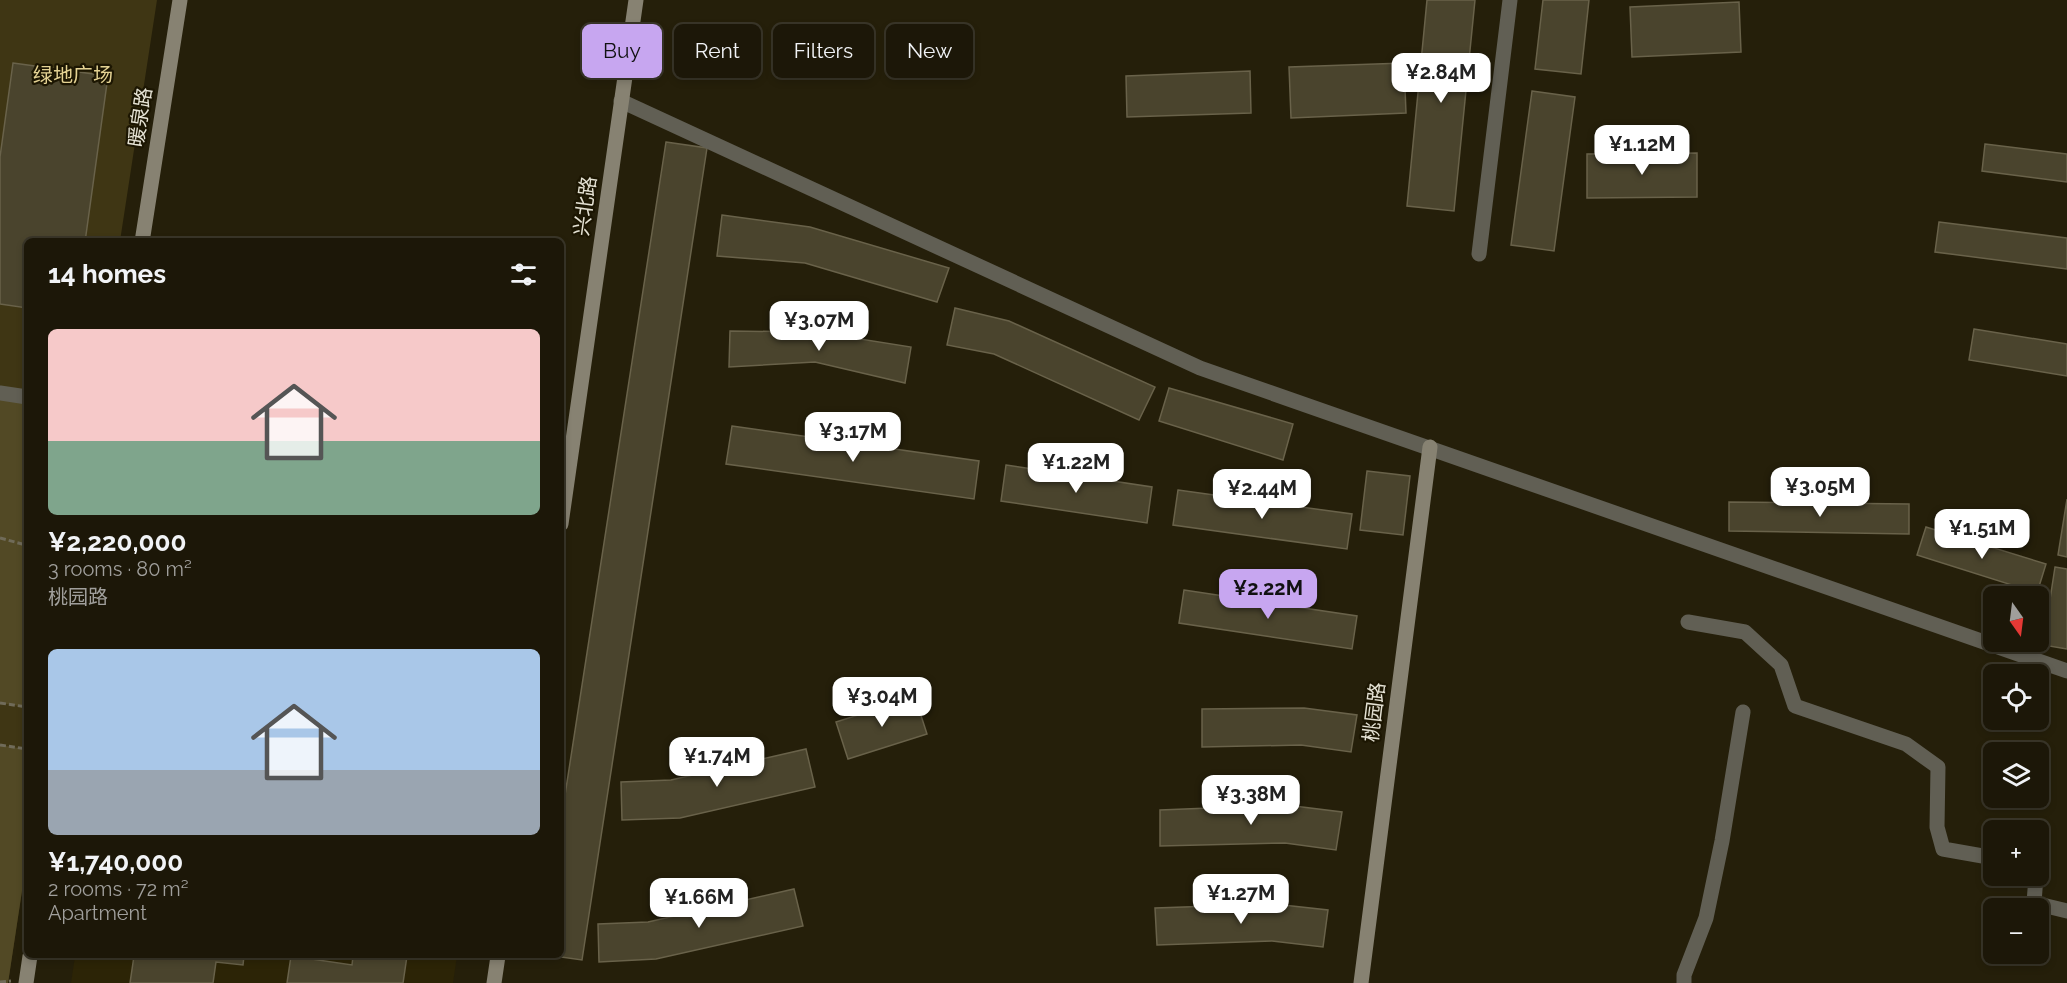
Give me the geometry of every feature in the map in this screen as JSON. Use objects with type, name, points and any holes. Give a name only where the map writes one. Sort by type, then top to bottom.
[{"type":"street","name":"暖泉路","points":[[143,238],[180,0]]},
{"type":"street","name":"兴北路","points":[[565,472],[636,0]]},
{"type":"street","points":[[1479,254],[1510,0]]},
{"type":"street","points":[[621,101],[1200,368],[2067,671]]},
{"type":"street","points":[[0,393],[24,397]]},
{"type":"street","name":"桃园路","points":[[1360,983],[1430,447]]},
{"type":"street","points":[[1688,622],[1745,632],[1781,665],[1795,706],[1906,744],[1938,766],[1937,827],[1942,849],[1983,856]]},
{"type":"street","points":[[1684,983],[1684,975],[1706,918],[1722,841],[1743,712]]},
{"type":"street","points":[[2035,886],[2034,903],[2067,912]]},
{"type":"street","points":[[26,983],[30,958]]},
{"type":"street","points":[[494,983],[498,958]]},
{"type":"path","points":[[0,538],[24,544]]},
{"type":"path","points":[[0,703],[24,707]]},
{"type":"path","points":[[0,745],[24,749]]},
{"type":"shaded area","points":[[0,393],[24,397],[24,707],[0,703]]},
{"type":"shaded area","points":[[0,745],[24,749],[24,878],[8,983],[0,983]]},
{"type":"shaded area","points":[[75,958],[457,958],[453,983],[71,983]]},
{"type":"green space","name":"绿地广场","points":[[0,0],[157,0],[120,238],[24,238],[24,878],[8,983],[0,983]]},
{"type":"building","points":[[1427,0],[1475,0],[1454,211],[1407,206]]},
{"type":"building","points":[[1543,0],[1589,0],[1581,74],[1535,69]]},
{"type":"building","points":[[1739,2],[1741,52],[1632,57],[1630,7]]},
{"type":"building","points":[[13,63],[108,76],[86,238],[24,238],[24,308],[0,304],[0,157]]},
{"type":"building","points":[[1404,63],[1406,113],[1291,118],[1289,67]]},
{"type":"building","points":[[1250,71],[1251,113],[1127,117],[1126,76]]},
{"type":"building","points":[[1532,91],[1575,97],[1554,251],[1511,245]]},
{"type":"building","points":[[666,142],[707,148],[582,960],[564,957],[564,802]]},
{"type":"building","points":[[1985,144],[2067,154],[2067,182],[1982,171]]},
{"type":"building","points":[[1697,153],[1697,197],[1587,198],[1587,154]]},
{"type":"building","points":[[722,215],[810,227],[949,268],[937,302],[805,263],[717,256]]},
{"type":"building","points":[[1939,222],[2067,238],[2067,269],[1935,252]]},
{"type":"building","points":[[955,308],[1009,321],[1155,387],[1139,420],[994,354],[947,345]]},
{"type":"building","points":[[1974,329],[2067,344],[2067,376],[1969,360]]},
{"type":"building","points":[[730,331],[816,332],[911,347],[905,383],[815,362],[729,367]]},
{"type":"building","points":[[1169,388],[1293,424],[1283,460],[1159,421]]},
{"type":"building","points":[[732,426],[979,461],[974,499],[726,464]]},
{"type":"building","points":[[1006,465],[1152,487],[1147,523],[1001,501]]},
{"type":"building","points":[[1367,471],[1410,476],[1403,535],[1360,530]]},
{"type":"building","points":[[1178,490],[1352,514],[1347,549],[1173,525]]},
{"type":"building","points":[[2067,499],[2067,557],[2058,555]]},
{"type":"building","points":[[1729,502],[1909,504],[1909,534],[1729,531]]},
{"type":"building","points":[[1926,527],[2046,564],[2039,586],[2015,586],[1917,555]]},
{"type":"building","points":[[2055,567],[2067,569],[2067,649],[2049,646],[2049,606]]},
{"type":"building","points":[[1184,590],[1357,616],[1352,649],[1179,623]]},
{"type":"building","points":[[915,697],[927,734],[848,759],[836,722]]},
{"type":"building","points":[[1304,708],[1357,715],[1351,752],[1301,745],[1202,747],[1202,709]]},
{"type":"building","points":[[806,749],[815,787],[680,818],[622,820],[621,782],[671,780]]},
{"type":"building","points":[[1286,805],[1342,812],[1336,850],[1285,843],[1160,846],[1160,810]]},
{"type":"building","points":[[794,889],[803,926],[656,959],[599,962],[598,924],[648,922]]},
{"type":"building","points":[[1274,904],[1328,910],[1323,947],[1272,941],[1157,945],[1155,908]]},
{"type":"building","points":[[134,958],[244,958],[243,965],[216,962],[213,983],[130,983]]},
{"type":"building","points":[[291,958],[352,965],[353,958],[407,958],[403,983],[287,983]]}]
